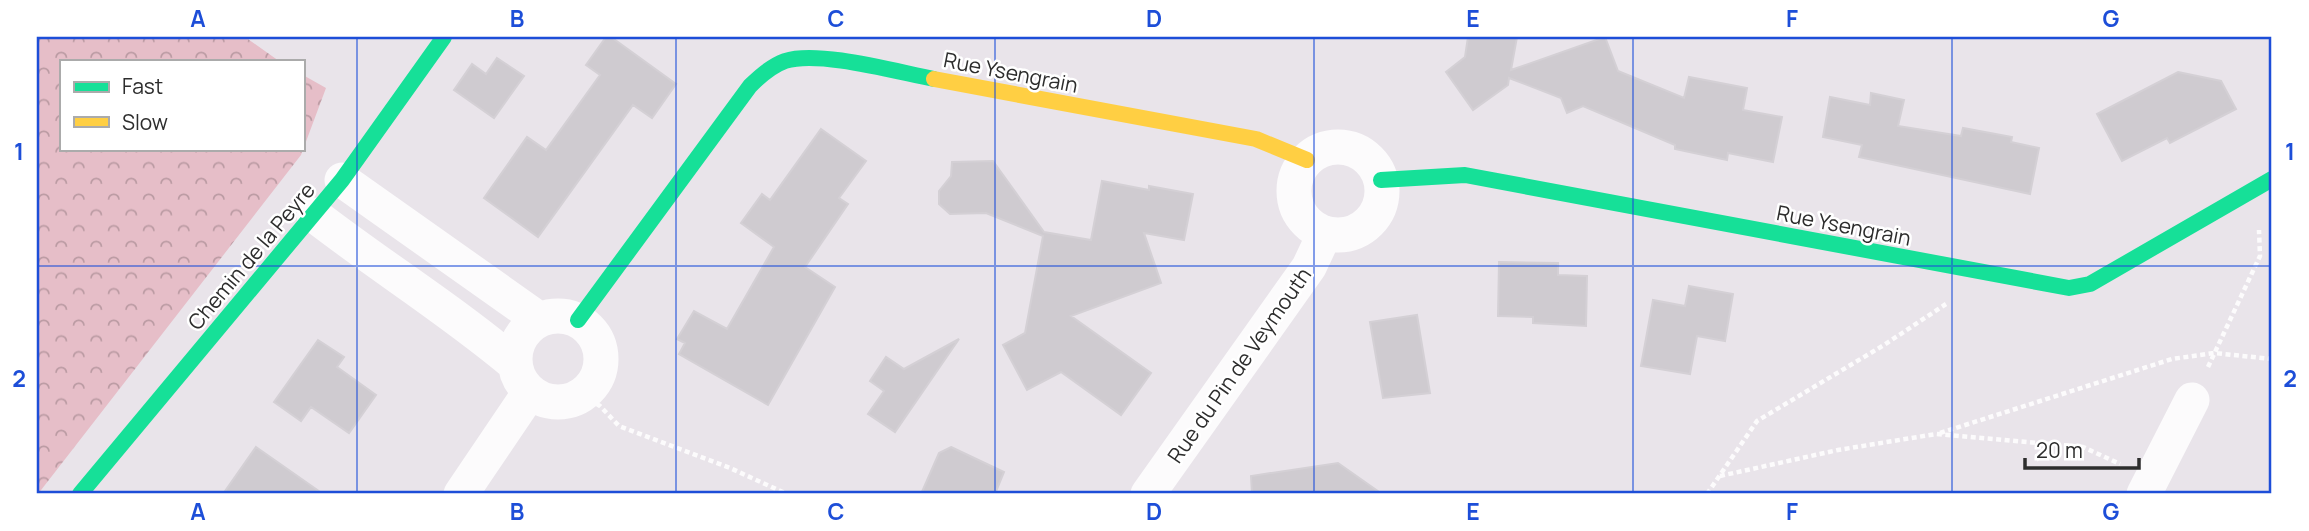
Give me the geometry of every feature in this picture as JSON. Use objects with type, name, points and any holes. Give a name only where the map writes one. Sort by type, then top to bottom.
[{"type":"street","name":"Chemin de la Peyre","points":[[80,494],[314,215],[444,37]]},
{"type":"street","name":"Rue Ysengrain","points":[[578,320],[750,86],[764,70],[784,60],[822,58],[1256,139],[1307,160]]},
{"type":"street","points":[[1330,148],[1356,151],[1376,168],[1381,180],[1382,194],[1373,218],[1351,233],[1325,233],[1312,226],[1302,215],[1296,201],[1294,187],[1298,172],[1317,152],[1330,148]]},
{"type":"street","name":"Rue Ysengrain","points":[[1381,180],[1465,175],[2069,288],[2090,284],[2272,179]]},
{"type":"street","points":[[341,180],[540,320]]},
{"type":"street","points":[[314,215],[353,246],[446,310],[523,378],[542,399],[569,401],[592,387],[599,376],[602,363],[596,338],[589,328],[578,320],[565,316],[552,316],[528,328],[520,338],[516,351],[523,378],[461,494]]},
{"type":"street","name":"Rue du Pin de Veymouth","points":[[1148,494],[1309,267],[1325,233]]},
{"type":"street","points":[[2148,486],[2193,400]]},
{"type":"path","points":[[2193,400],[2260,256],[2258,217]]},
{"type":"path","points":[[1707,494],[1757,421],[1884,345],[1952,300]]},
{"type":"path","points":[[1720,476],[1838,450],[1936,434],[2172,359],[2214,353],[2272,359]]},
{"type":"path","points":[[582,395],[600,406],[619,426],[730,468],[787,494]]},
{"type":"path","points":[[1936,434],[2083,447],[2148,486]]},
{"type":"green space","points":[[37,37],[245,37],[278,60],[60,60],[60,150],[303,150],[38,494]]},
{"type":"green space","points":[[304,76],[326,88],[304,147]]},
{"type":"building","points":[[606,37],[611,37],[676,84],[652,118],[633,105],[538,237],[484,198],[527,137],[546,150],[600,75],[586,65]]},
{"type":"building","points":[[1468,37],[1517,37],[1511,70],[1605,37],[1618,71],[1684,98],[1689,77],[1747,88],[1743,110],[1782,117],[1773,162],[1728,153],[1727,160],[1675,149],[1675,145],[1583,106],[1567,113],[1561,98],[1509,78],[1508,85],[1473,110],[1446,72],[1465,57]]},
{"type":"building","points":[[497,58],[524,76],[494,118],[454,90],[472,64],[486,74]]},
{"type":"building","points":[[2178,72],[2221,81],[2236,109],[2170,143],[2167,138],[2122,161],[2097,114]]},
{"type":"building","points":[[1871,93],[1904,100],[1898,126],[1961,136],[1963,128],[2012,137],[2011,142],[2039,148],[2030,194],[1859,157],[1862,145],[1823,137],[1830,97],[1870,105]]},
{"type":"building","points":[[821,129],[866,161],[839,198],[848,204],[805,267],[835,287],[768,405],[679,354],[685,343],[677,339],[694,311],[727,329],[774,247],[741,223],[762,194],[770,200]]},
{"type":"building","points":[[993,161],[1044,232],[1091,240],[1102,181],[1149,190],[1149,186],[1193,194],[1184,240],[1144,233],[1161,283],[1071,316],[1151,373],[1121,415],[1061,372],[1027,390],[1003,345],[1025,333],[1043,236],[986,213],[950,214],[939,204],[939,191],[951,176],[952,162]]},
{"type":"building","points":[[1499,262],[1558,263],[1558,275],[1587,276],[1586,326],[1533,323],[1533,317],[1498,316]]},
{"type":"building","points":[[1689,286],[1733,294],[1725,341],[1697,336],[1690,374],[1641,366],[1653,300],[1685,306]]},
{"type":"building","points":[[1417,315],[1430,393],[1383,398],[1370,322]]},
{"type":"building","points":[[959,339],[895,432],[868,414],[884,391],[870,381],[886,357],[904,369]]},
{"type":"building","points":[[318,340],[344,357],[337,367],[376,395],[349,433],[311,407],[301,421],[274,402]]},
{"type":"building","points":[[256,447],[323,494],[223,494]]},
{"type":"building","points":[[951,447],[1004,472],[995,494],[921,494],[939,453]]},
{"type":"building","points":[[1338,463],[1382,494],[1252,494],[1251,476]]},
{"type":"traffic: fast","points":[[80,494],[342,180],[444,37]]},
{"type":"traffic: fast","points":[[578,320],[750,86],[770,68],[785,61],[817,58],[858,63],[934,79]]},
{"type":"traffic: fast","points":[[1381,180],[1465,175],[2069,288],[2090,284],[2272,179]]},
{"type":"traffic: slow","points":[[934,79],[1256,139],[1307,160]]}]
